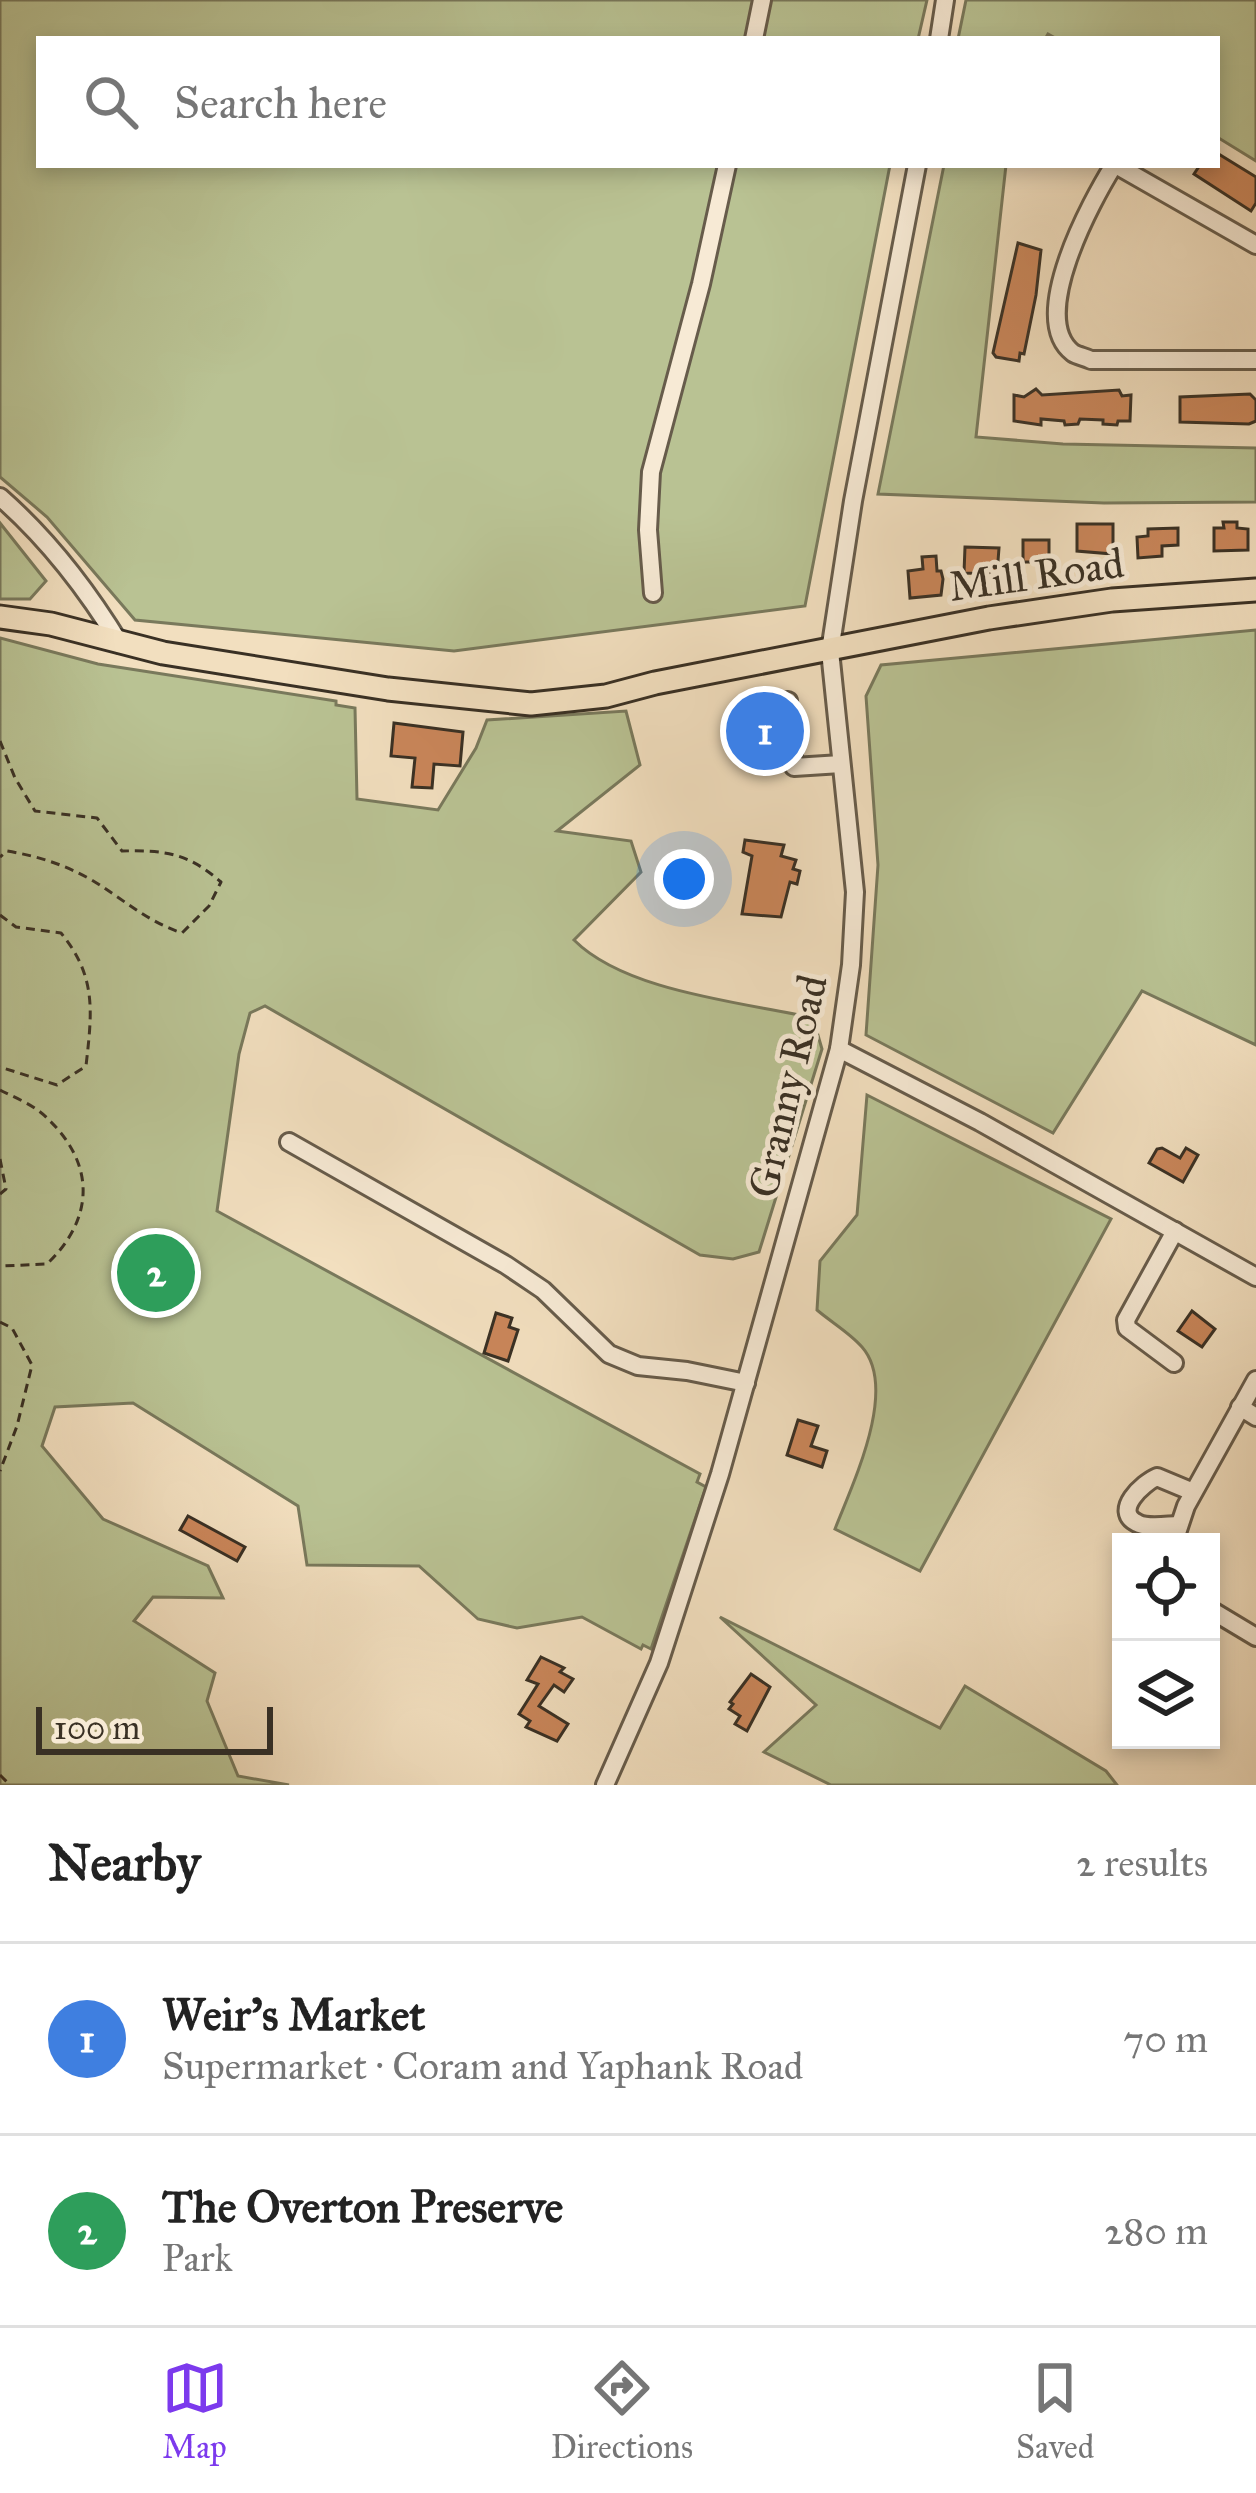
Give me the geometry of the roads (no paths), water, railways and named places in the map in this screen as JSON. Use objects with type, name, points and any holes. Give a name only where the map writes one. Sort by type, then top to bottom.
[{"type":"main road","name":"Mill Road","points":[[0,617],[51,624],[120,645],[388,689],[531,704],[606,696],[887,637],[1112,600],[1256,590]]},
{"type":"street","points":[[755,36],[762,0]]},
{"type":"street","points":[[940,36],[946,0]]},
{"type":"street","points":[[653,593],[648,530],[651,472],[726,168]]},
{"type":"street","name":"Granny Road","points":[[605,1785],[659,1663],[746,1383],[839,1049],[855,892],[830,652],[853,501],[916,168]]},
{"type":"street","points":[[1113,168],[1090,204],[1071,250],[1062,289],[1059,334],[1072,352],[1091,359],[1256,360]]},
{"type":"street","points":[[1120,168],[1256,245]]},
{"type":"street","points":[[0,497],[34,527],[86,589],[120,645]]},
{"type":"street","points":[[788,701],[794,767],[841,764]]},
{"type":"street","points":[[839,1049],[1256,1277]]},
{"type":"street","points":[[289,1142],[506,1264],[543,1290],[609,1354],[638,1366],[746,1383]]},
{"type":"street","points":[[1174,1231],[1126,1320],[1127,1328],[1139,1339],[1174,1363]]},
{"type":"street","points":[[1176,1533],[1193,1492],[1248,1412],[1256,1380]]},
{"type":"street","points":[[1172,1533],[1131,1519],[1128,1508],[1133,1494],[1156,1477],[1193,1492]]},
{"type":"street","points":[[1220,1615],[1256,1637]]},
{"type":"place","name":"Weir's Market","points":[[765,731]]},
{"type":"place","name":"The Overton Preserve","points":[[156,1273]]}]
